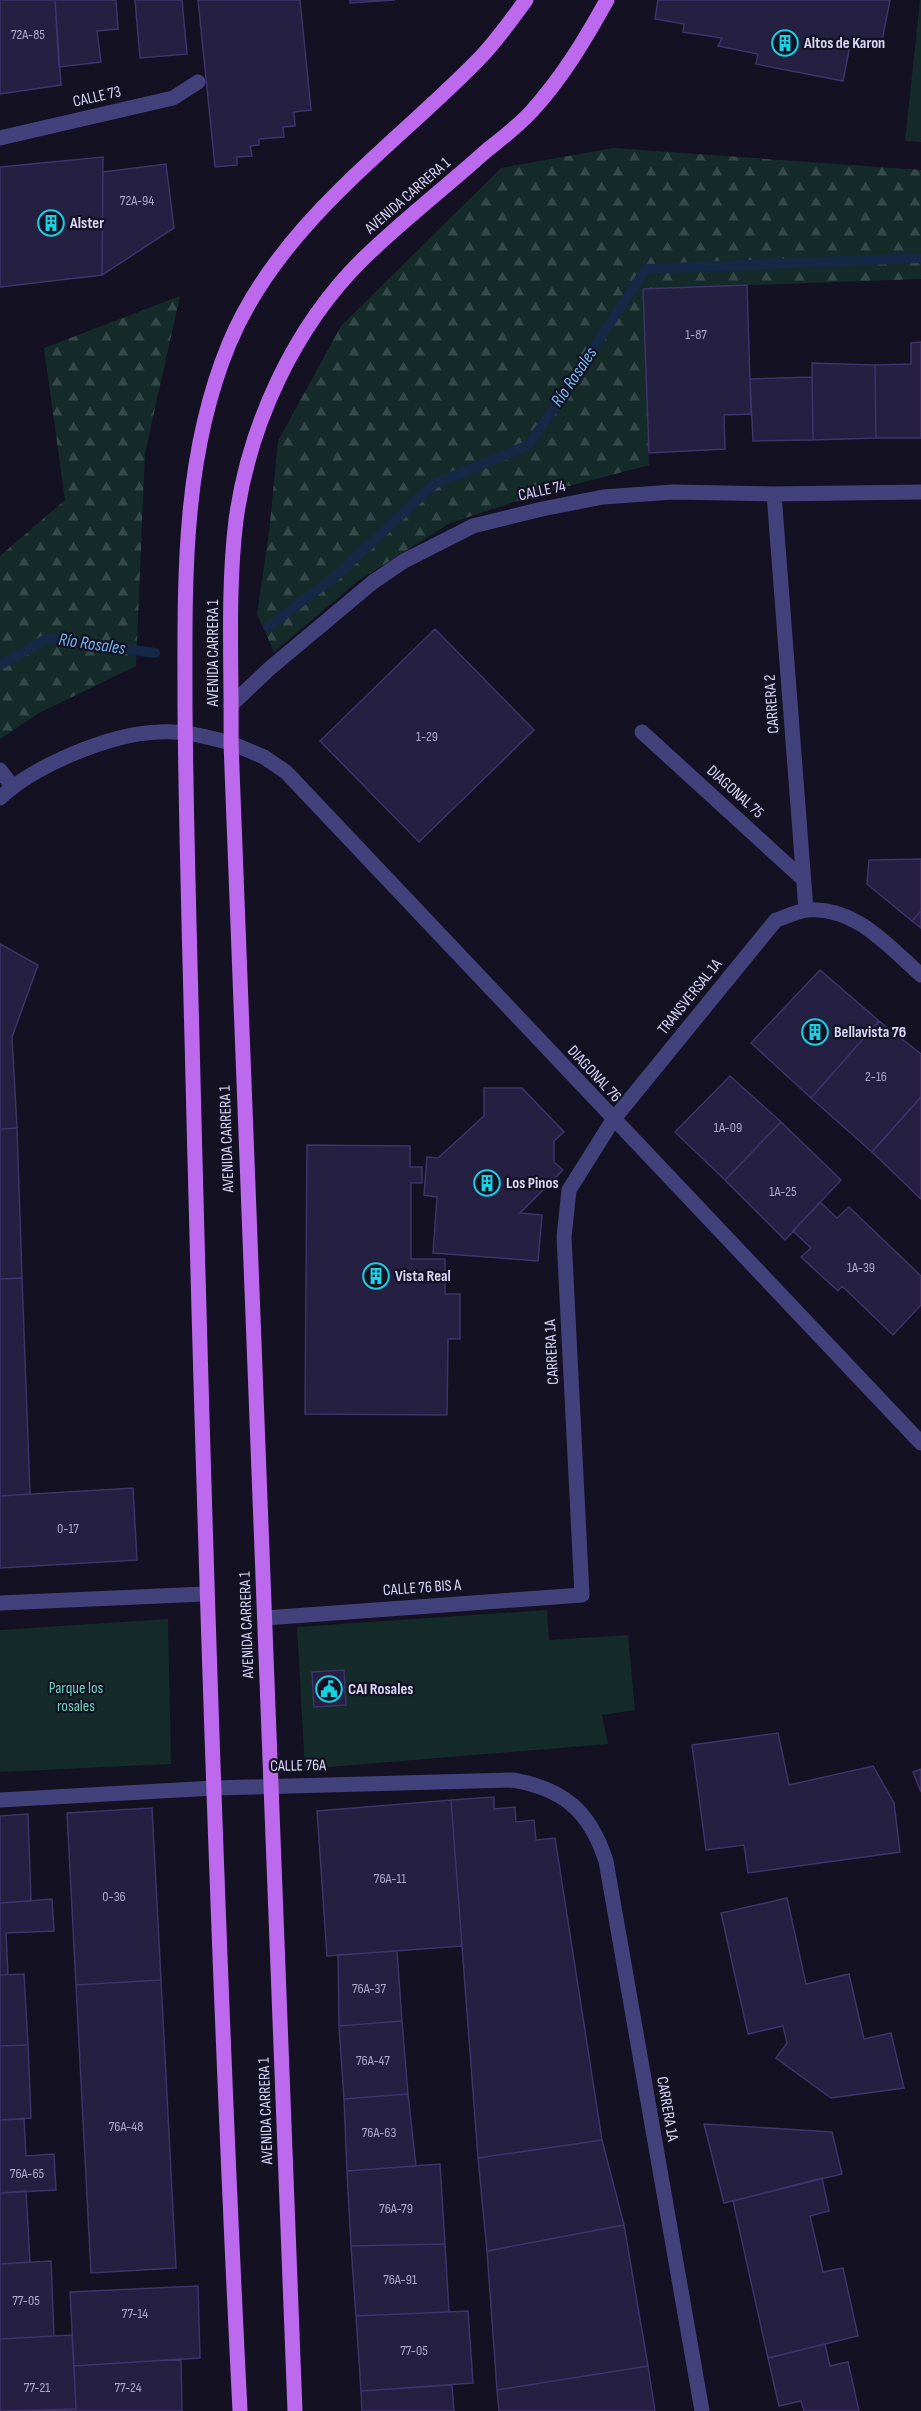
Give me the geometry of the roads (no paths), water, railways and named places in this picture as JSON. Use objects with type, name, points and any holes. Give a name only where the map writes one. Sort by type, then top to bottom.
[{"type":"main road","name":"AVENIDA CARRERA 1","points":[[240,2411],[205,1594],[185,732],[186,561],[190,502],[198,447],[211,395],[230,342],[249,304],[280,255],[318,212],[482,56],[526,0]]},
{"type":"main road","name":"AVENIDA CARRERA 1","points":[[295,2411],[231,743],[231,597],[236,521],[245,470],[259,426],[279,379],[320,310],[362,260],[529,114],[560,78],[607,0]]},
{"type":"street","name":"CALLE 73","points":[[0,138],[173,98],[198,82]]},
{"type":"street","name":"CALLE 74","points":[[231,705],[269,669],[373,582],[404,561],[473,526],[542,508],[603,497],[673,492],[774,494],[921,492]]},
{"type":"street","name":"CARRERA 2","points":[[774,494],[806,910]]},
{"type":"street","name":"DIAGONAL 76","points":[[0,798],[12,786],[74,753],[123,736],[159,732],[185,732],[231,743],[264,757],[286,772],[921,1443]]},
{"type":"street","name":"DIAGONAL 75","points":[[642,732],[804,879]]},
{"type":"street","points":[[0,771],[12,786]]},
{"type":"street","points":[[806,910],[839,912],[868,928],[921,975]]},
{"type":"street","name":"TRANSVERSAL 1A","points":[[613,1120],[776,920],[806,910]]},
{"type":"street","name":"CARRERA 1A","points":[[582,1595],[564,1238],[569,1190],[613,1120]]},
{"type":"street","points":[[0,1603],[205,1594]]},
{"type":"street","name":"CALLE 76 BIS A","points":[[265,1617],[582,1595]]},
{"type":"street","name":"CALLE 76A","points":[[0,1800],[272,1785],[513,1780],[554,1791],[571,1802],[585,1817]]},
{"type":"street","name":"CARRERA 1A","points":[[585,1817],[598,1838],[606,1861],[702,2411]]},
{"type":"waterway","name":"Río Rosales","points":[[268,627],[338,574],[434,484],[529,445],[646,269],[921,258]]},
{"type":"waterway","name":"Río Rosales","points":[[0,665],[48,638],[155,653]]},
{"type":"place","name":"Altos de Karon","points":[[785,43]]},
{"type":"place","name":"Alster","points":[[51,223]]},
{"type":"place","name":"Bellavista 76","points":[[815,1032]]},
{"type":"place","name":"Los Pinos","points":[[487,1183]]},
{"type":"place","name":"Vista Real","points":[[376,1276]]},
{"type":"place","name":"CAI Rosales","points":[[329,1689]]},
{"type":"park label","name":"Parque los rosales","points":[[76,1697]]}]
